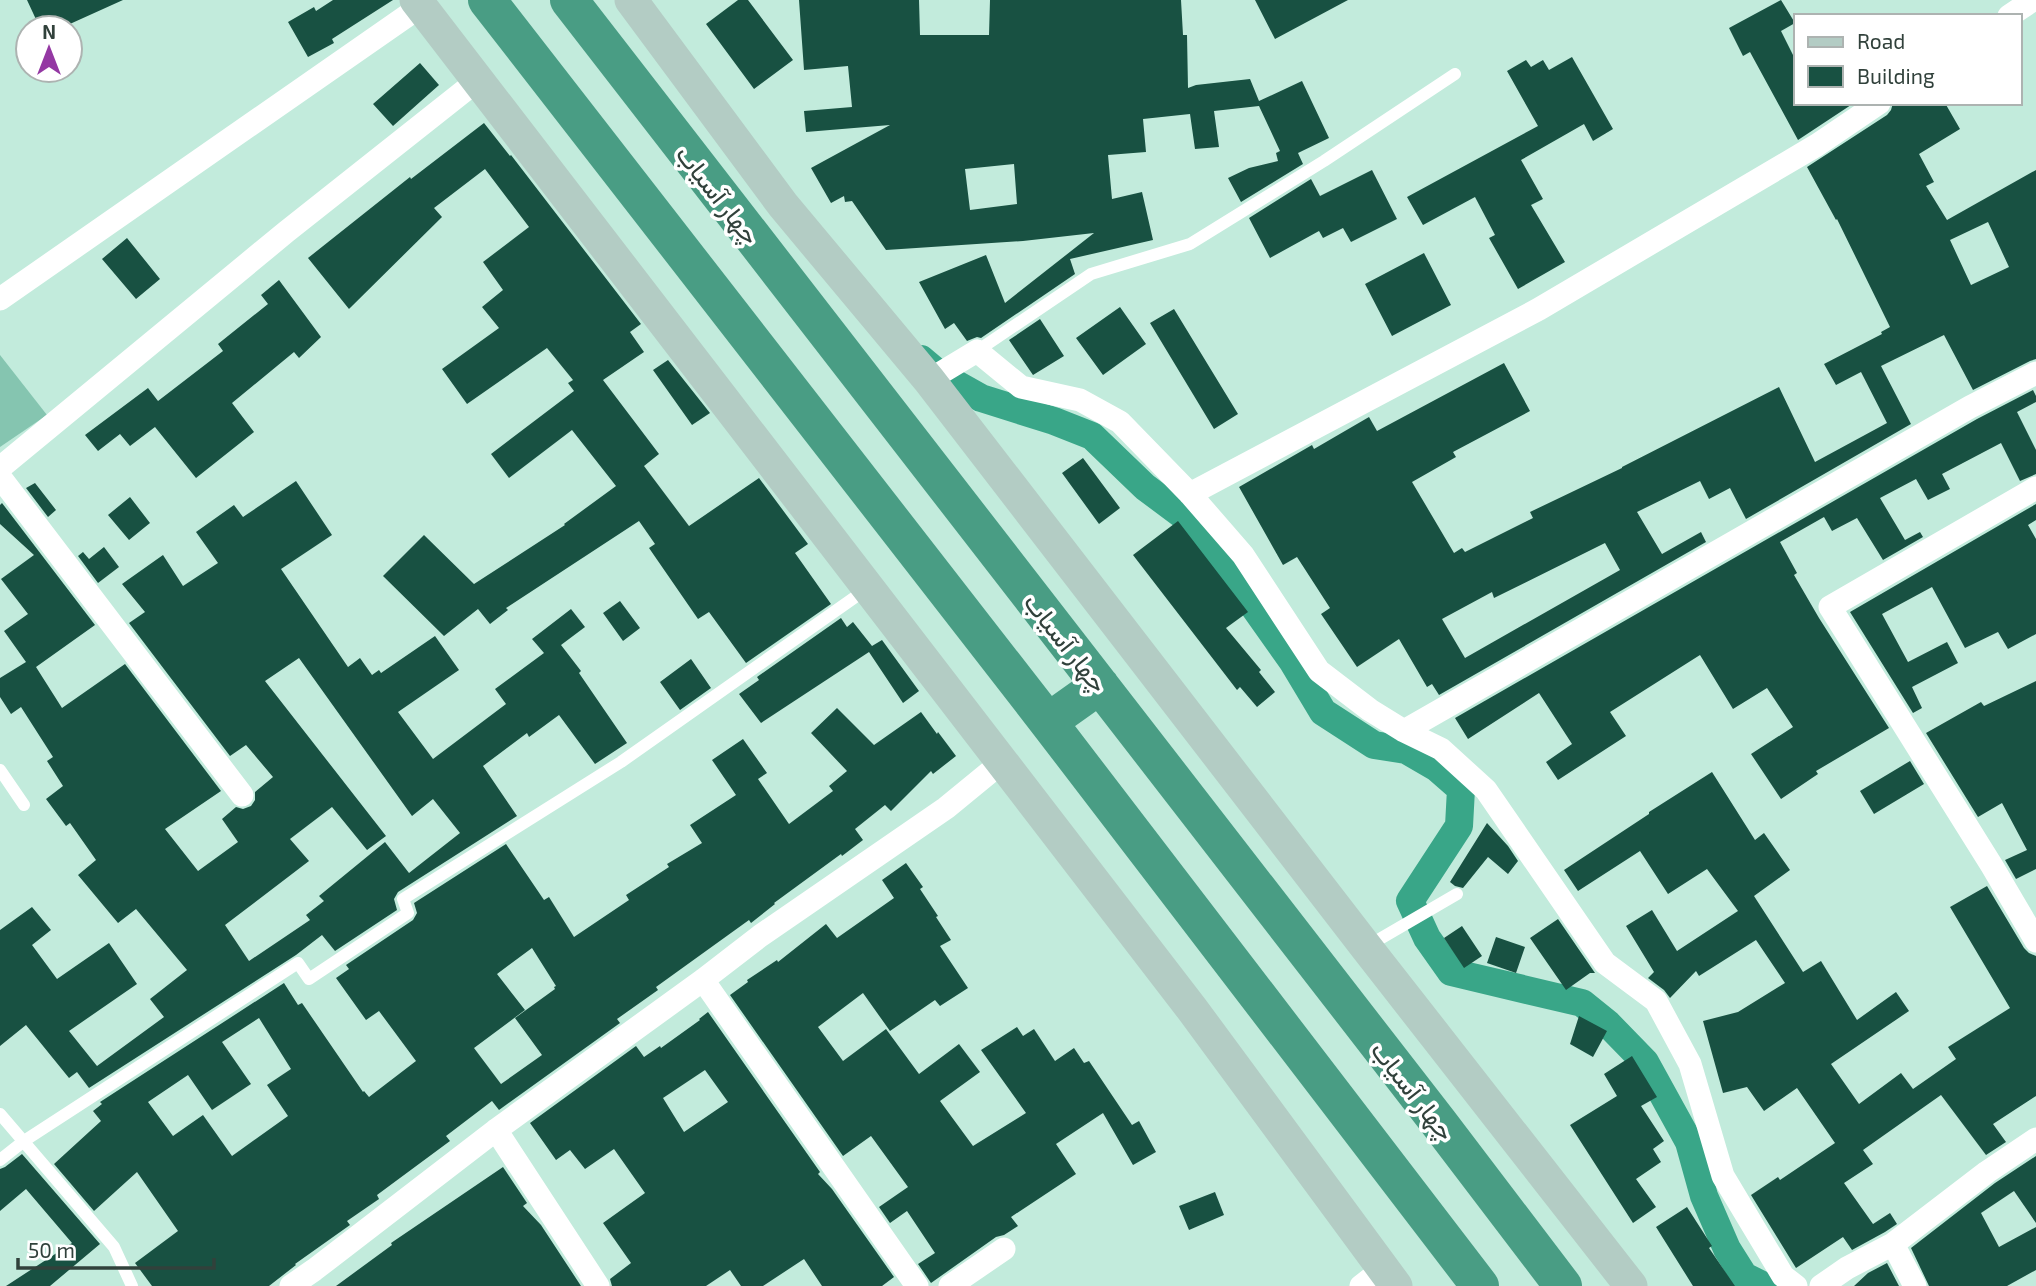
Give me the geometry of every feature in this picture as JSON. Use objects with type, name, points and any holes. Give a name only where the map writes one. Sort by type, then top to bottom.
[{"type":"highway","points":[[486,0],[1048,722],[1480,1286]]},
{"type":"highway","name":"چهار آسیاب","points":[[569,0],[1563,1286]]},
{"type":"highway","points":[[1048,722],[1100,685]]},
{"type":"street","points":[[631,0],[783,205],[929,380],[1380,939],[1631,1286]]},
{"type":"street","points":[[2012,14],[2033,0]]},
{"type":"street","points":[[0,299],[419,3],[1192,1009],[1380,1281]]},
{"type":"street","points":[[0,468],[286,232],[478,80]]},
{"type":"street","points":[[1190,494],[1539,309],[1817,145],[1876,105]]},
{"type":"street","points":[[929,380],[968,356],[1021,387],[1080,400],[1120,422],[1190,494],[1243,555],[1319,671],[1370,710],[1441,749],[1486,790],[1605,963],[1656,1001],[1690,1064],[1723,1176],[1783,1276],[1796,1286]]},
{"type":"street","points":[[1404,731],[1946,421],[2036,373]]},
{"type":"street","points":[[0,477],[242,795]]},
{"type":"street","points":[[2036,488],[1830,607],[2036,941]]},
{"type":"street","points":[[291,1286],[319,1278],[496,1130],[760,936],[946,808],[1002,762]]},
{"type":"street","points":[[703,980],[917,1286]]},
{"type":"street","points":[[496,1130],[598,1286]]},
{"type":"street","points":[[1821,1286],[1847,1268],[1893,1244],[1987,1172],[2036,1139]]},
{"type":"street","points":[[1893,1244],[1915,1286]]},
{"type":"street","points":[[950,1286],[1004,1250]]},
{"type":"lane","points":[[968,356],[1091,274],[1189,244],[1324,161],[1455,74]]},
{"type":"lane","points":[[0,1160],[24,1141],[298,963],[309,979],[408,913],[403,899],[621,762],[868,587]]},
{"type":"lane","points":[[0,770],[24,805]]},
{"type":"lane","points":[[1380,939],[1457,894]]},
{"type":"lane","points":[[0,1114],[114,1247],[132,1286]]},
{"type":"green space","points":[[0,355],[47,415],[0,447]]},
{"type":"building","points":[[27,0],[123,0],[84,18],[84,14],[34,14]]},
{"type":"building","points":[[333,0],[393,0],[332,39],[334,43],[308,57],[288,22],[314,7],[316,11]]},
{"type":"building","points":[[738,0],[748,0],[793,60],[754,89],[706,24]]},
{"type":"building","points":[[799,0],[919,0],[920,35],[989,35],[990,0],[1181,0],[1183,35],[1187,35],[1188,88],[1250,79],[1259,101],[1302,81],[1329,138],[1298,153],[1303,164],[1241,202],[1228,178],[1249,168],[1278,161],[1276,153],[1280,151],[1259,106],[1214,111],[1219,147],[1195,149],[1190,114],[1143,119],[1146,152],[1108,155],[1112,199],[1142,192],[1153,240],[1070,259],[1075,274],[981,338],[967,341],[954,323],[945,329],[919,282],[986,255],[1005,303],[1094,233],[1023,241],[886,250],[852,201],[845,202],[844,196],[831,203],[811,168],[890,125],[806,132],[804,111],[852,107],[848,66],[804,70]],"holes":[[[1014,164],[1017,204],[970,210],[965,169]]]},
{"type":"building","points":[[1255,0],[1348,0],[1275,39]]},
{"type":"building","points":[[1781,0],[1794,21],[1781,31],[1794,57],[1794,105],[1851,105],[1798,140],[1750,52],[1743,56],[1729,28]]},
{"type":"building","points":[[1572,57],[1613,129],[1593,141],[1584,124],[1521,160],[1543,199],[1531,205],[1565,262],[1518,289],[1489,238],[1495,235],[1475,197],[1423,225],[1407,197],[1538,126],[1507,71],[1526,60],[1531,67],[1543,60],[1549,70]]},
{"type":"building","points":[[420,63],[439,85],[393,126],[373,104]]},
{"type":"building","points":[[1892,105],[1946,105],[1960,129],[1919,154],[1934,182],[1926,186],[1947,220],[2036,170],[2036,359],[1973,390],[1944,335],[1881,366],[1911,424],[1746,519],[1730,488],[1709,499],[1700,481],[1637,512],[1662,554],[1701,532],[1706,542],[1439,695],[1432,684],[1427,687],[1399,639],[1357,667],[1321,614],[1330,608],[1297,557],[1283,565],[1239,487],[1312,445],[1314,449],[1369,417],[1377,431],[1504,363],[1530,411],[1453,452],[1456,457],[1412,482],[1454,553],[1462,548],[1465,552],[1533,518],[1530,512],[1779,387],[1815,462],[1887,423],[1861,372],[1836,385],[1824,364],[1882,334],[1881,332],[1890,327],[1837,219],[1807,167],[1887,115]],"holes":[[[1988,222],[2009,267],[1971,285],[1950,240]],[[1605,543],[1620,570],[1465,658],[1442,619],[1492,592],[1494,598]]]},
{"type":"building","points":[[484,123],[641,324],[630,332],[644,352],[603,380],[659,454],[644,466],[689,526],[759,478],[808,544],[795,553],[831,604],[746,663],[709,612],[698,619],[649,548],[655,544],[639,521],[506,608],[508,610],[490,624],[478,609],[444,636],[383,576],[424,535],[474,584],[565,525],[616,486],[572,430],[509,478],[491,454],[574,391],[568,383],[573,380],[547,348],[467,404],[442,369],[499,328],[482,307],[503,290],[483,262],[529,227],[485,169],[434,208],[442,217],[349,309],[308,258],[410,177],[411,179]]},
{"type":"building","points":[[1372,170],[1397,219],[1351,242],[1343,228],[1323,238],[1319,231],[1270,258],[1249,218],[1311,179],[1320,196]]},
{"type":"building","points":[[127,238],[160,279],[136,299],[102,259]]},
{"type":"building","points":[[1424,253],[1451,305],[1392,336],[1365,284]]},
{"type":"building","points":[[279,280],[321,337],[299,358],[294,352],[232,403],[254,432],[196,478],[155,427],[130,446],[120,434],[98,451],[85,435],[148,388],[158,401],[223,351],[218,344],[268,304],[261,295]]},
{"type":"building","points":[[1120,307],[1146,344],[1103,375],[1076,338]]},
{"type":"building","points":[[1174,309],[1238,414],[1214,429],[1150,323]]},
{"type":"building","points":[[1040,319],[1064,356],[1033,375],[1009,340]]},
{"type":"building","points":[[668,360],[710,413],[692,425],[653,370]]},
{"type":"building","points":[[2033,390],[2036,402],[2017,412],[2036,450],[2036,474],[2020,481],[2001,443],[1942,474],[1950,489],[1928,500],[1916,479],[1880,498],[1905,540],[1920,532],[1923,537],[1883,560],[1857,518],[1832,531],[1824,517],[1780,542],[1797,573],[1794,575],[1819,618],[1889,728],[1816,771],[1818,774],[1781,799],[1751,754],[1793,727],[1767,688],[1733,709],[1700,655],[1610,712],[1626,736],[1558,780],[1546,762],[1572,744],[1539,693],[1468,739],[1455,718],[1977,419]]},
{"type":"building","points":[[1083,458],[1120,508],[1099,524],[1062,473]]},
{"type":"building","points":[[296,481],[332,535],[281,569],[348,667],[360,658],[372,675],[379,670],[381,673],[435,636],[459,670],[398,712],[433,759],[506,704],[495,689],[544,653],[532,639],[571,609],[585,627],[561,645],[627,743],[595,764],[559,715],[529,737],[527,733],[483,766],[517,816],[398,892],[394,899],[397,910],[335,951],[322,935],[296,955],[89,1088],[77,1072],[69,1078],[26,1025],[0,1046],[0,930],[32,907],[51,930],[32,945],[57,979],[109,943],[137,984],[69,1031],[97,1066],[164,1017],[150,999],[187,970],[136,909],[118,923],[78,875],[96,860],[70,823],[66,826],[46,799],[63,786],[47,761],[53,757],[21,707],[11,714],[0,697],[0,678],[26,662],[4,631],[28,614],[1,579],[34,555],[0,524],[0,505],[2,503],[95,625],[36,667],[62,708],[125,664],[221,791],[165,829],[198,871],[238,842],[222,819],[236,807],[243,809],[251,806],[255,800],[255,792],[273,777],[246,745],[230,756],[129,623],[145,612],[122,584],[163,555],[183,586],[218,563],[196,532],[234,505],[243,517]],"holes":[[[299,658],[412,816],[433,799],[460,833],[409,873],[385,842],[319,896],[324,901],[306,915],[310,920],[249,961],[225,925],[309,861],[290,839],[332,807],[367,850],[386,836],[265,681]]]},
{"type":"building","points":[[35,483],[56,510],[48,517],[26,488]]},
{"type":"building","points":[[130,497],[150,523],[129,540],[108,515]]},
{"type":"building","points":[[2036,504],[2036,520],[2028,525],[2036,539],[2036,634],[2008,649],[1998,632],[1965,648],[1932,587],[1882,614],[1908,662],[1947,642],[1958,663],[1912,687],[1922,708],[1913,713],[1850,612]]},
{"type":"building","points":[[1178,521],[1248,612],[1226,628],[1261,670],[1259,672],[1275,692],[1257,707],[1240,687],[1237,690],[1133,555]]},
{"type":"building","points":[[104,547],[119,567],[98,583],[78,556],[83,552],[89,559]]},
{"type":"building","points":[[620,601],[640,628],[623,641],[603,613]]},
{"type":"building","points":[[841,618],[847,627],[853,622],[872,646],[882,640],[919,691],[903,703],[869,652],[761,723],[739,694],[759,680],[757,677]]},
{"type":"building","points":[[691,659],[711,688],[680,710],[660,682]]},
{"type":"building","points":[[2036,681],[2036,869],[2016,879],[2005,860],[2027,850],[2002,803],[1978,817],[1926,733],[1981,702],[1984,706]]},
{"type":"building","points":[[837,708],[874,745],[921,712],[956,756],[933,774],[931,771],[891,811],[885,805],[855,829],[863,840],[774,903],[751,923],[749,920],[656,987],[658,990],[617,1019],[620,1023],[499,1110],[492,1101],[446,1136],[450,1141],[377,1195],[379,1199],[347,1221],[350,1225],[269,1286],[152,1286],[135,1263],[178,1231],[137,1172],[94,1211],[54,1164],[101,1121],[93,1111],[102,1104],[100,1102],[284,983],[298,1005],[302,1003],[369,1097],[416,1061],[379,1011],[366,1020],[336,978],[349,969],[346,965],[413,920],[417,913],[414,903],[506,844],[544,900],[549,897],[574,937],[629,900],[626,895],[669,867],[667,864],[702,843],[690,825],[736,795],[712,760],[743,739],[767,773],[758,779],[789,824],[833,791],[829,786],[847,771],[811,733]],"holes":[[[532,948],[556,986],[515,1018],[542,1055],[501,1084],[474,1048],[525,1010],[497,974]],[[259,1018],[291,1069],[267,1085],[288,1116],[232,1156],[203,1115],[173,1136],[148,1102],[188,1075],[212,1110],[251,1084],[222,1042]]]},
{"type":"building","points":[[1910,761],[1924,784],[1874,814],[1860,791]]},
{"type":"building","points":[[1712,772],[1755,840],[1764,833],[1790,870],[1754,896],[1803,972],[1821,961],[1857,1020],[1896,992],[1909,1011],[1831,1064],[1859,1104],[1901,1073],[1913,1089],[1956,1059],[1948,1047],[2010,1008],[1950,907],[1987,886],[2024,948],[2036,956],[2036,1096],[1993,1124],[2006,1142],[1986,1155],[1941,1095],[1863,1150],[1873,1164],[1844,1183],[1873,1224],[1890,1213],[1897,1224],[1852,1250],[1843,1237],[1796,1268],[1751,1195],[1778,1177],[1780,1180],[1835,1143],[1797,1088],[1764,1111],[1747,1087],[1723,1093],[1703,1021],[1738,1012],[1785,983],[1756,940],[1699,976],[1696,971],[1670,998],[1648,978],[1654,972],[1626,926],[1652,910],[1677,951],[1738,911],[1707,869],[1668,894],[1640,851],[1578,891],[1564,870]]},
{"type":"building","points":[[1487,823],[1518,861],[1508,874],[1488,857],[1463,888],[1455,886],[1450,882]]},
{"type":"building","points":[[906,863],[923,887],[920,889],[951,940],[940,946],[968,988],[940,1006],[935,1000],[890,1031],[863,993],[818,1027],[843,1061],[886,1029],[919,1074],[959,1044],[980,1072],[940,1101],[973,1146],[1026,1113],[981,1050],[1017,1027],[1023,1036],[1034,1029],[1055,1061],[1074,1048],[1084,1063],[1089,1061],[1132,1125],[1139,1121],[1156,1152],[1133,1165],[1103,1113],[1056,1144],[1076,1174],[1011,1217],[1018,1226],[996,1237],[931,1283],[918,1264],[935,1253],[907,1211],[890,1223],[879,1207],[908,1187],[871,1136],[843,1156],[730,995],[826,924],[837,938],[894,898],[882,880]]},
{"type":"building","points":[[1558,919],[1595,973],[1590,973],[1566,990],[1530,938]]},
{"type":"building","points":[[1462,926],[1482,956],[1464,968],[1444,938]]},
{"type":"building","points":[[1496,937],[1525,947],[1516,973],[1487,963]]},
{"type":"building","points":[[708,1012],[820,1172],[818,1174],[832,1189],[894,1277],[882,1286],[822,1286],[804,1259],[763,1286],[741,1286],[730,1270],[706,1286],[612,1286],[610,1279],[631,1263],[603,1223],[645,1193],[614,1149],[585,1169],[570,1150],[556,1160],[530,1123],[636,1046],[644,1057],[660,1046],[661,1048]],"holes":[[[705,1070],[728,1102],[684,1132],[663,1098]]]},
{"type":"building","points":[[1579,1016],[1607,1031],[1593,1057],[1570,1044]]},
{"type":"building","points":[[1632,1056],[1657,1097],[1641,1106],[1664,1141],[1653,1149],[1661,1162],[1636,1179],[1656,1207],[1633,1223],[1570,1125],[1617,1096],[1604,1074]]},
{"type":"building","points":[[22,1154],[100,1244],[50,1286],[6,1286],[72,1243],[26,1189],[0,1211],[0,1169]]},
{"type":"building","points":[[2036,1156],[2036,1223],[2014,1191],[1981,1213],[1999,1247],[2036,1227],[2036,1270],[2007,1286],[1929,1286],[1911,1248],[1995,1183]]},
{"type":"building","points":[[503,1167],[527,1203],[523,1206],[541,1225],[581,1286],[336,1286],[392,1245],[391,1243]]},
{"type":"building","points":[[1215,1192],[1224,1215],[1189,1230],[1179,1206]]},
{"type":"building","points":[[1687,1207],[1712,1246],[1709,1248],[1735,1286],[1693,1286],[1656,1227]]},
{"type":"building","points":[[1887,1263],[1899,1286],[1854,1286],[1868,1273]]},
{"type":"waterway","points":[[921,359],[940,375],[981,398],[1092,436],[1145,487],[1196,525],[1293,662],[1323,712],[1374,745],[1406,750],[1437,768],[1461,789],[1459,826],[1410,901],[1427,938],[1451,972],[1582,1003],[1608,1024],[1645,1062],[1689,1142],[1704,1196],[1727,1249],[1744,1276],[1764,1286]]}]
